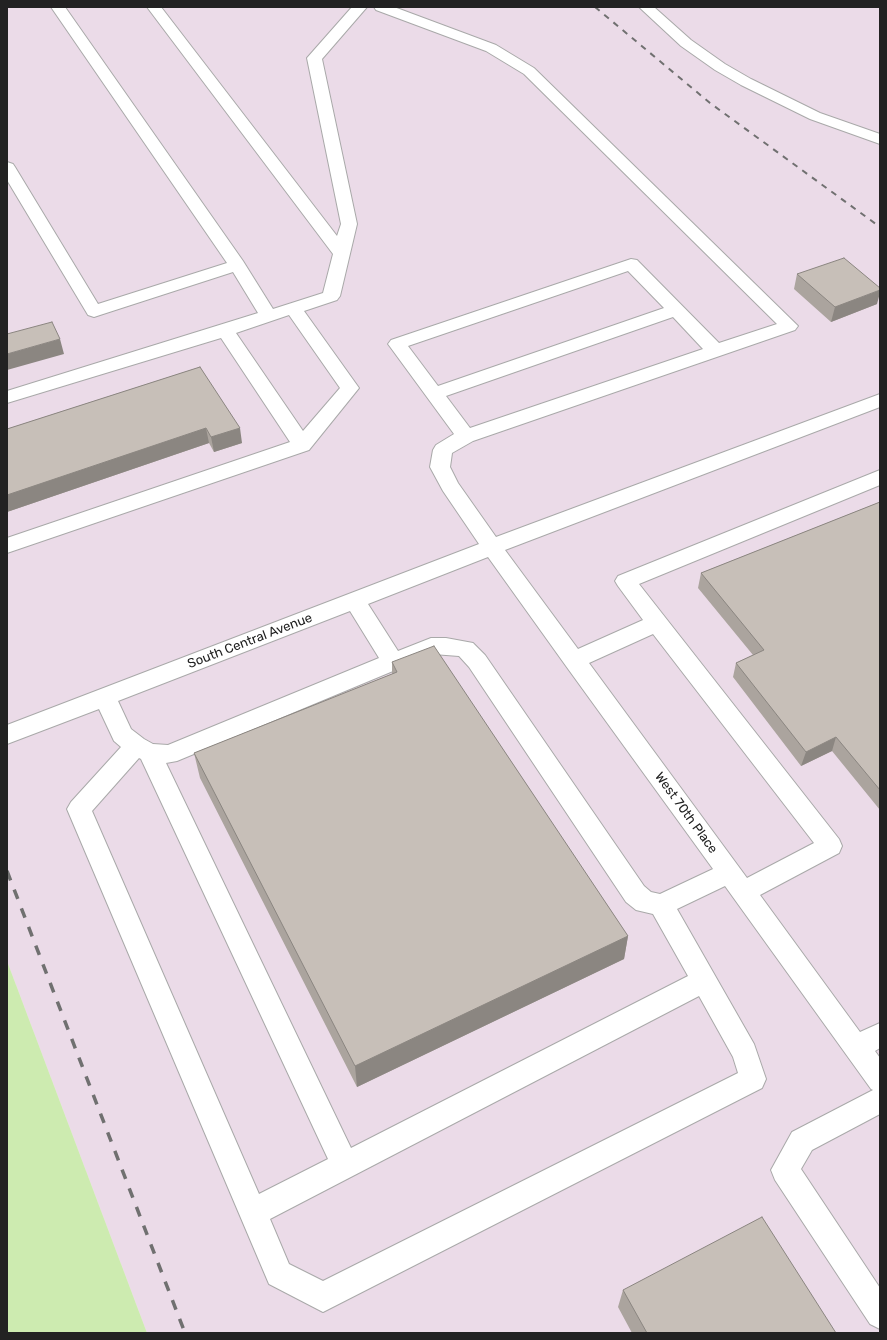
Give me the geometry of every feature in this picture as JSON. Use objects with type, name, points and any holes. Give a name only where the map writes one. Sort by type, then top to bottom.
[{"type":"street","points":[[58,7],[237,265],[270,316]]},
{"type":"street","points":[[154,7],[342,254]]},
{"type":"street","points":[[7,397],[331,296],[349,224],[314,58],[360,7]]},
{"type":"street","name":"West 70th Place","points":[[381,7],[491,48],[529,71],[789,326],[466,436],[443,450],[440,467],[450,486],[492,547],[880,1080]]},
{"type":"street","points":[[646,7],[686,43],[720,67],[746,82],[815,116],[880,139]]},
{"type":"street","points":[[7,167],[94,311],[237,265]]},
{"type":"street","points":[[466,436],[396,344],[631,264],[716,352]]},
{"type":"street","points":[[7,546],[302,445],[350,388],[293,308]]},
{"type":"street","points":[[434,394],[676,310]]},
{"type":"street","points":[[225,330],[302,445]]},
{"type":"street","name":"South Central Avenue","points":[[7,735],[492,547],[880,400]]},
{"type":"street","points":[[743,892],[830,846],[625,581],[880,477]]},
{"type":"street","points":[[355,601],[394,663]]},
{"type":"street","points":[[574,660],[658,623]]},
{"type":"street","points":[[105,696],[122,735],[143,750],[169,754],[394,663],[432,646],[446,646],[465,649],[477,661],[635,894],[645,902],[661,905],[729,873]]},
{"type":"street","points":[[143,750],[345,1165]]},
{"type":"street","points":[[143,750],[79,809],[279,1274],[323,1297],[753,1079],[745,1053],[661,905]]},
{"type":"street","points":[[252,1213],[704,981]]},
{"type":"street","points":[[856,1047],[880,1035]]},
{"type":"street","points":[[880,1100],[802,1142],[785,1170],[880,1314]]},
{"type":"shaded area","points":[[7,7],[880,7],[880,1333],[147,1333],[7,961]]},
{"type":"green space","points":[[7,961],[147,1333],[7,1333]]},
{"type":"building","points":[[844,258],[880,288],[880,290],[835,307],[797,274]]},
{"type":"building","points":[[52,322],[60,339],[7,354],[7,334]]},
{"type":"building","points":[[200,367],[240,428],[211,437],[206,428],[7,495],[7,429]]},
{"type":"building","points":[[880,502],[880,790],[836,737],[806,752],[736,663],[764,650],[701,573]]},
{"type":"building","points":[[434,646],[628,936],[355,1066],[194,753],[397,672],[392,662]]},
{"type":"building","points":[[762,1217],[836,1333],[647,1333],[623,1290]]},
{"type":"railway","points":[[595,7],[710,103],[880,227]]},
{"type":"railway","points":[[7,871],[185,1333]]}]
